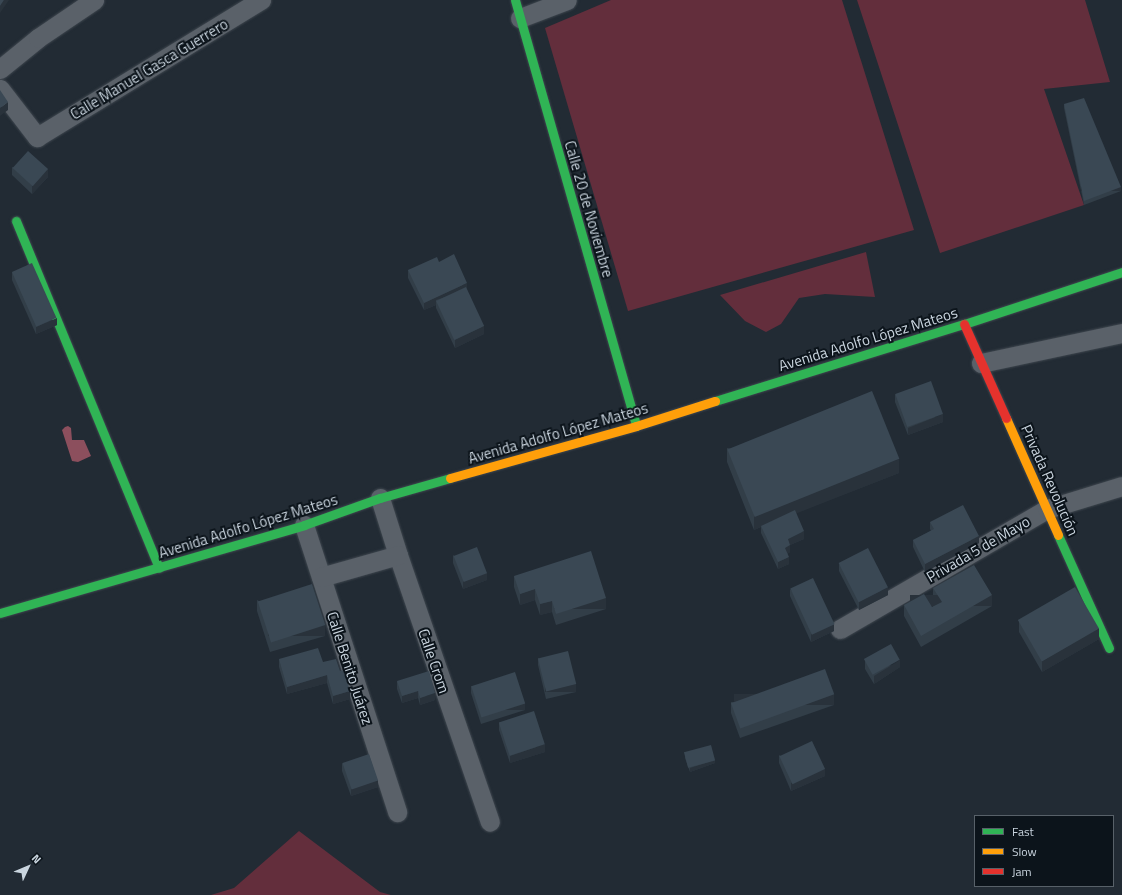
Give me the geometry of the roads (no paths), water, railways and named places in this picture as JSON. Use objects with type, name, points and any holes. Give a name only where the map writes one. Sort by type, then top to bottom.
[{"type":"main road","name":"Calle 20 de Noviembre","points":[[517,9],[636,426]]},
{"type":"main road","points":[[16,221],[159,568]]},
{"type":"main road","name":"Avenida Adolfo López Mateos","points":[[0,613],[159,568],[304,524],[380,498],[636,426],[964,324],[1122,272]]},
{"type":"main road","name":"Privada Revolución","points":[[964,324],[1109,648]]},
{"type":"street","points":[[0,69],[38,38],[94,0]]},
{"type":"street","name":"Calle Manuel Gasca Guerrero","points":[[0,89],[37,137],[261,0]]},
{"type":"street","points":[[517,9],[567,0]]},
{"type":"street","points":[[981,363],[1122,333]]},
{"type":"street","name":"Privada 5 de Mayo","points":[[840,629],[1047,509],[1122,486]]},
{"type":"street","name":"Calle Crom","points":[[380,498],[398,555],[490,822]]},
{"type":"street","name":"Calle Benito Juárez","points":[[304,524],[397,812]]},
{"type":"street","points":[[321,577],[398,555]]}]
